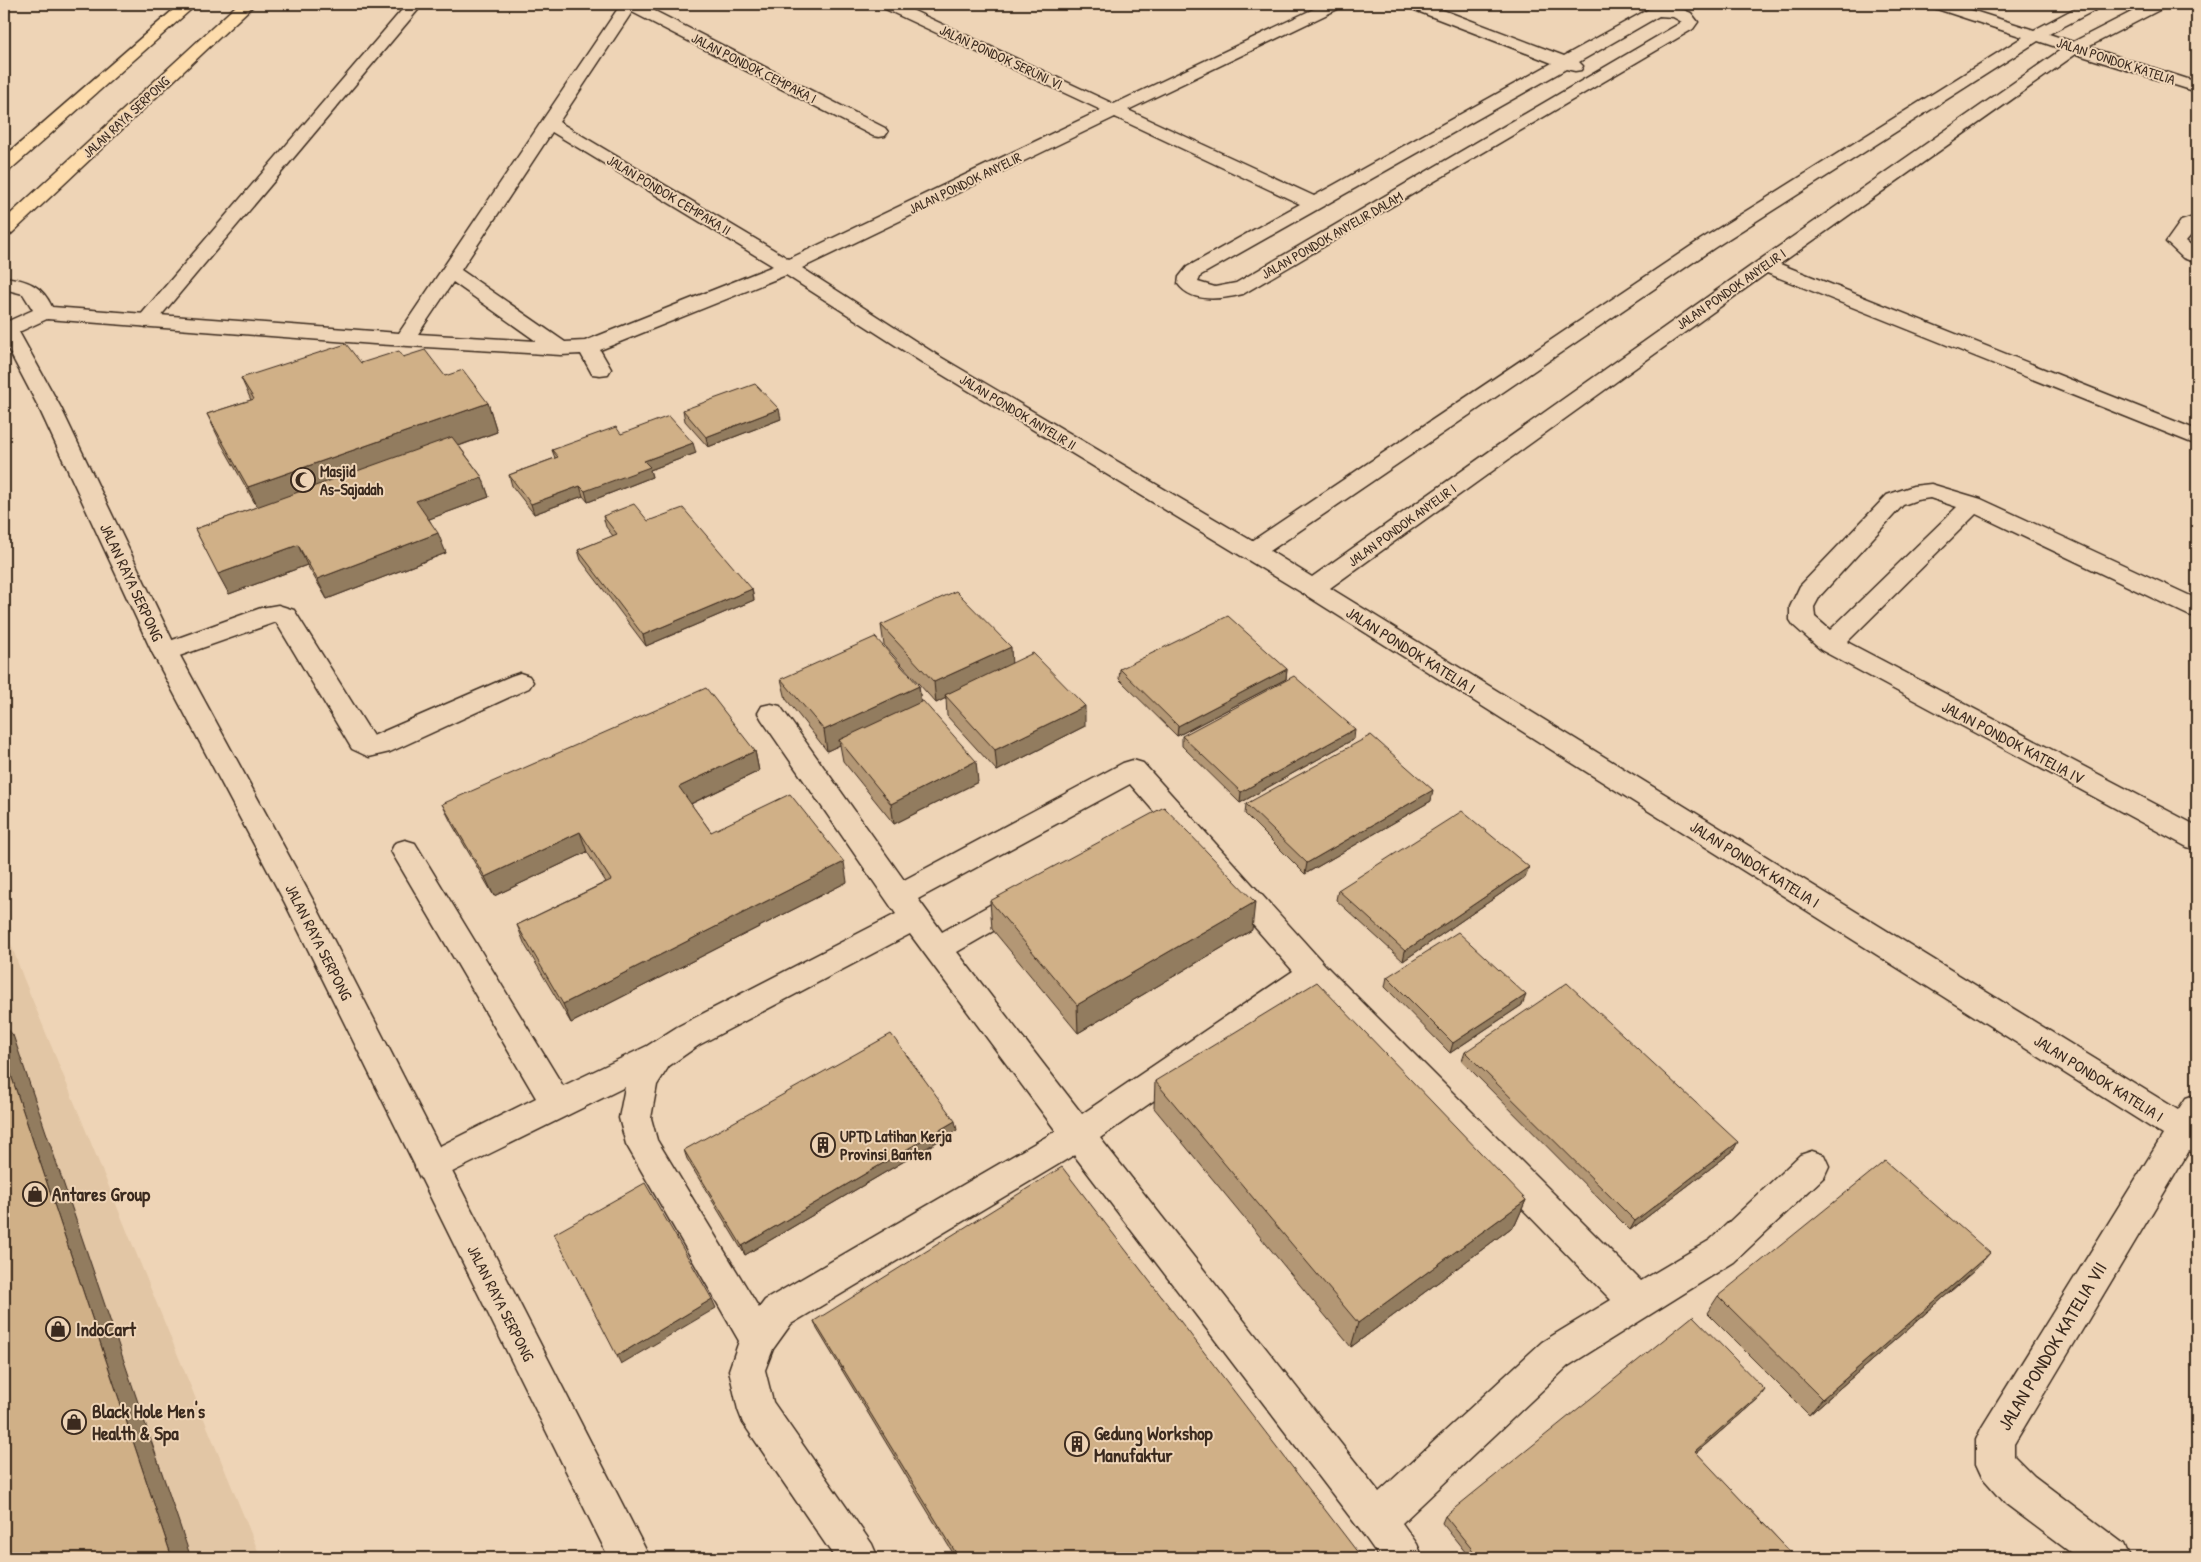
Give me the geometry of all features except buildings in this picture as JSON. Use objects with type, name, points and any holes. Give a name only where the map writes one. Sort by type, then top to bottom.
[{"type":"main road","points":[[4,166],[189,4]]},
{"type":"main road","name":"JALAN RAYA SERPONG","points":[[4,230],[247,4]]},
{"type":"street","points":[[146,321],[415,4]]},
{"type":"street","points":[[405,339],[629,4]]},
{"type":"street","name":"JALAN PONDOK CEMPAKA I","points":[[629,4],[878,132]]},
{"type":"street","name":"JALAN PONDOK SERUNI VI","points":[[886,4],[1116,110]]},
{"type":"street","name":"JALAN PONDOK ANYELIR","points":[[41,305],[146,321],[405,339],[561,348],[588,347],[788,267],[1336,4]]},
{"type":"street","points":[[1413,4],[1603,76]]},
{"type":"street","name":"JALAN PONDOK KATELIA","points":[[1937,4],[2035,27],[2074,48],[2197,87]]},
{"type":"street","points":[[1252,552],[1707,244],[2035,27],[2054,24],[2095,4]]},
{"type":"street","name":"JALAN PONDOK ANYELIR I","points":[[1313,588],[1764,265],[2074,48],[2159,4]]},
{"type":"street","name":"JALAN PONDOK ANYELIR DALAM","points":[[1655,12],[1671,12],[1688,18],[1690,22],[1687,26],[1482,148],[1243,287],[1229,292],[1213,294],[1198,291],[1188,284],[1188,277],[1194,271],[1444,132],[1565,62],[1655,12]]},
{"type":"street","name":"JALAN PONDOK KATELIA","points":[[2054,24],[2112,43]]},
{"type":"street","points":[[1116,110],[1315,204]]},
{"type":"street","name":"JALAN PONDOK CEMPAKA II","points":[[549,123],[788,267]]},
{"type":"street","points":[[1444,132],[1482,148]]},
{"type":"street","points":[[2197,222],[2188,225],[2176,242],[2190,254],[2197,257]]},
{"type":"street","points":[[1764,265],[2197,438]]},
{"type":"street","name":"JALAN PONDOK ANYELIR II","points":[[788,267],[930,359],[1313,588]]},
{"type":"street","points":[[450,271],[561,348]]},
{"type":"street","points":[[4,283],[26,286],[41,305],[6,331]]},
{"type":"street","name":"JALAN RAYA SERPONG","points":[[6,331],[50,408],[165,652],[299,902],[630,1558]]},
{"type":"street","points":[[588,347],[600,368]]},
{"type":"street","name":"JALAN PONDOK KATELIA IV","points":[[2197,609],[1973,504],[1931,491],[1913,493],[1895,500],[1809,592],[1802,608],[1803,620],[1830,644],[2197,839]]},
{"type":"street","points":[[1830,644],[1973,504]]},
{"type":"street","name":"JALAN PONDOK KATELIA I","points":[[1313,588],[2192,1126]]},
{"type":"street","points":[[165,652],[270,614],[278,613],[285,616],[362,742],[369,747],[380,745],[520,682]]},
{"type":"street","points":[[771,713],[937,949],[1078,1135],[1377,1520],[1403,1558]]},
{"type":"street","points":[[432,1166],[658,1056],[688,1036],[907,907],[1133,770],[1160,823],[1314,973],[1637,1302]]},
{"type":"street","points":[[405,851],[557,1104]]},
{"type":"street","points":[[937,949],[1046,887]]},
{"type":"street","points":[[858,1558],[756,1410],[747,1370],[758,1339],[778,1312],[1078,1135],[1314,973]]},
{"type":"street","points":[[658,1056],[642,1082],[635,1118],[642,1144],[758,1339]]},
{"type":"street","name":"JALAN PONDOK KATELIA VII","points":[[2110,1558],[2020,1490],[1995,1464],[1995,1440],[2192,1126]]},
{"type":"street","points":[[1377,1520],[1556,1354],[1722,1251],[1812,1166]]},
{"type":"shaded area","points":[[4,925],[23,977],[261,1558],[4,1558]]},
{"type":"place","name":"Masjid As-Sajadah","points":[[303,480]]},
{"type":"place","name":"UPTD Latihan Kerja Provinsi Banten","points":[[823,1145]]},
{"type":"place","name":"Antares Group","points":[[35,1194]]},
{"type":"place","name":"IndoCart","points":[[58,1329]]},
{"type":"place","name":"Black Hole Men's Health & Spa","points":[[74,1422]]},
{"type":"place","name":"Gedung Workshop Manufaktur","points":[[1077,1444]]}]
